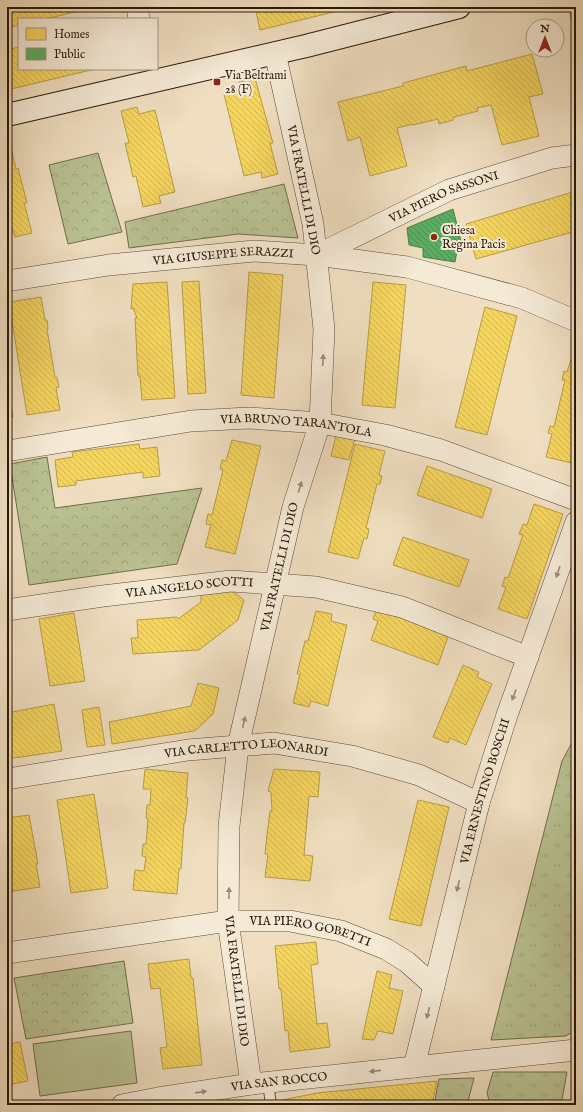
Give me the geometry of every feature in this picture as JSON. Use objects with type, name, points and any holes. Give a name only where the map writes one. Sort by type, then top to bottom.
[{"type":"street","points":[[137,7],[139,18]]},
{"type":"street","points":[[7,115],[150,75],[275,53],[458,7]]},
{"type":"street","name":"VIA FRATELLI DI DIO","points":[[259,1083],[228,921],[229,826],[238,746],[293,507],[320,423],[324,329],[313,224],[275,53]]},
{"type":"street","name":"VIA PIERO SASSONI","points":[[317,255],[449,190],[552,158],[576,155]]},
{"type":"street","name":"VIA GIUSEPPE SERAZZI","points":[[7,281],[109,264],[254,251],[317,255],[407,267],[522,298],[576,321]]},
{"type":"street","name":"VIA BRUNO TARANTOLA","points":[[7,451],[191,421],[249,418],[320,423],[385,434],[441,450],[576,500]]},
{"type":"street","name":"VIA ERNESTINO BOSCHI","points":[[414,1067],[478,802],[507,715],[576,522]]},
{"type":"street","name":"VIA ANGELO SCOTTI","points":[[7,610],[103,596],[231,581],[316,587],[402,607],[528,657]]},
{"type":"street","name":"VIA CARLETTO LEONARDI","points":[[7,779],[188,750],[274,743],[352,756],[419,775],[478,802]]},
{"type":"street","name":"VIA PIERO GOBETTI","points":[[7,953],[228,921],[290,921],[341,931],[386,949],[404,960],[434,986]]},
{"type":"street","name":"VIA SAN ROCCO","points":[[122,1105],[158,1098],[259,1083],[576,1050]]},
{"type":"lane","points":[[259,1083],[271,1105]]},
{"type":"green space","points":[[98,153],[122,232],[68,244],[49,165]]},
{"type":"green space","points":[[284,184],[298,238],[238,234],[129,248],[125,222]]},
{"type":"green space","points":[[47,457],[55,508],[202,488],[177,564],[29,585],[10,464]]},
{"type":"green space","points":[[576,735],[576,1030],[566,1036],[491,1040],[562,761]]},
{"type":"green space","points":[[124,961],[133,1023],[26,1039],[14,978]]},
{"type":"green space","points":[[131,1031],[137,1083],[40,1096],[33,1044]]},
{"type":"green space","points":[[493,1072],[567,1072],[561,1105],[505,1105],[504,1102],[490,1104],[487,1093]]},
{"type":"green space","points":[[474,1078],[467,1105],[434,1105],[439,1079]]},
{"type":"building: Homes","points":[[95,7],[50,18],[18,18],[18,25],[7,28],[7,8]]},
{"type":"building: Homes","points":[[255,7],[354,7],[260,30]]},
{"type":"building: Homes","points":[[576,8],[576,40],[569,10]]},
{"type":"building: Homes","points":[[18,47],[18,70],[91,70],[7,90],[7,50]]},
{"type":"building: Homes","points":[[525,56],[525,58],[533,58],[543,94],[529,97],[539,136],[502,145],[491,105],[477,108],[478,111],[454,117],[453,120],[439,124],[438,119],[397,128],[407,166],[370,176],[360,137],[348,141],[338,102],[403,86],[403,83],[466,66],[467,71]]},
{"type":"building: Homes","points":[[255,78],[273,143],[270,143],[278,174],[262,178],[261,172],[244,176],[224,94],[241,90],[239,82]]},
{"type":"building: Homes","points":[[137,107],[139,114],[155,110],[175,192],[159,196],[161,203],[143,207],[136,176],[133,177],[125,143],[129,143],[121,111]]},
{"type":"building: Homes","points":[[7,139],[9,139],[16,169],[18,168],[27,203],[24,203],[32,233],[15,237],[13,230],[7,231]]},
{"type":"building: Homes","points":[[576,191],[576,231],[476,259],[466,224]]},
{"type":"building: Homes","points":[[249,272],[283,275],[274,398],[241,395]]},
{"type":"building: Homes","points":[[199,281],[206,393],[188,394],[182,282]]},
{"type":"building: Homes","points":[[167,282],[175,398],[142,400],[140,376],[138,376],[135,318],[137,318],[133,308],[131,309],[133,284]]},
{"type":"building: Homes","points":[[373,282],[406,285],[395,408],[362,405]]},
{"type":"building: Homes","points":[[41,297],[45,320],[47,320],[47,329],[55,377],[57,377],[59,387],[56,388],[60,410],[27,415],[9,302]]},
{"type":"building: Homes","points":[[485,307],[517,316],[487,435],[455,427]]},
{"type":"building: Homes","points":[[574,350],[576,350],[576,464],[546,457],[552,434],[548,433],[550,426],[554,427],[565,380],[562,380],[564,371],[567,372]]},
{"type":"building: Homes","points":[[7,380],[13,417],[7,418]]},
{"type":"building: Homes","points":[[338,427],[357,432],[349,460],[331,456]]},
{"type":"building: Homes","points":[[232,440],[261,446],[235,554],[205,547],[211,525],[206,524],[208,514],[212,515],[223,470],[220,469],[222,460],[226,461]]},
{"type":"building: Homes","points":[[139,444],[140,449],[157,447],[160,476],[143,478],[143,472],[76,481],[76,485],[58,487],[55,460],[73,457],[72,452]]},
{"type":"building: Homes","points":[[355,444],[385,451],[379,475],[382,476],[380,484],[377,484],[366,528],[369,529],[367,539],[364,538],[358,559],[328,552]]},
{"type":"building: Homes","points":[[427,466],[492,489],[482,518],[417,495]]},
{"type":"building: Homes","points":[[534,504],[563,514],[527,619],[498,609],[506,587],[502,586],[505,577],[508,578],[523,535],[519,534],[523,524],[527,525]]},
{"type":"building: Homes","points":[[403,537],[469,560],[459,587],[393,565]]},
{"type":"building: Homes","points":[[228,587],[244,600],[238,620],[199,650],[133,654],[131,638],[138,638],[137,620],[177,617],[178,619],[201,602],[201,590]]},
{"type":"building: Homes","points":[[379,603],[449,634],[438,665],[371,640],[378,621],[373,619]]},
{"type":"building: Homes","points":[[316,611],[332,614],[331,621],[347,625],[328,706],[311,701],[309,707],[293,703],[300,674],[297,674],[305,641],[308,641]]},
{"type":"building: Homes","points":[[74,613],[85,681],[50,686],[39,619]]},
{"type":"building: Homes","points":[[463,665],[479,672],[477,677],[492,684],[466,745],[450,738],[448,743],[433,737]]},
{"type":"building: Homes","points":[[7,679],[10,699],[7,700]]},
{"type":"building: Homes","points":[[198,683],[219,688],[213,714],[197,729],[194,731],[112,744],[109,722],[191,706]]},
{"type":"building: Homes","points":[[54,704],[62,751],[7,759],[7,713]]},
{"type":"building: Homes","points":[[99,707],[105,745],[87,747],[82,710]]},
{"type":"building: Homes","points":[[145,769],[188,773],[186,798],[188,798],[177,894],[133,890],[135,870],[144,871],[146,857],[142,856],[143,844],[146,844],[148,818],[146,818],[147,805],[150,805],[151,789],[143,789]]},
{"type":"building: Homes","points":[[274,769],[320,772],[318,797],[309,796],[304,855],[313,856],[310,881],[265,877],[268,854],[265,854],[267,835],[270,811],[272,811],[271,792],[268,791]]},
{"type":"building: Homes","points":[[94,794],[108,888],[71,893],[57,800]]},
{"type":"building: Homes","points":[[418,800],[449,807],[421,926],[389,919]]},
{"type":"building: Homes","points":[[29,815],[38,864],[36,864],[40,887],[7,892],[7,818]]},
{"type":"building: Homes","points":[[316,942],[318,964],[311,965],[317,1024],[327,1023],[330,1047],[290,1052],[288,1030],[285,1031],[281,989],[279,989],[275,946]]},
{"type":"building: Homes","points":[[189,959],[191,978],[193,978],[202,1065],[163,1069],[160,1048],[167,1047],[160,988],[151,989],[148,964]]},
{"type":"building: Homes","points":[[377,971],[392,975],[389,988],[403,991],[393,1034],[378,1031],[374,1040],[362,1039]]},
{"type":"building: Homes","points":[[20,1042],[28,1081],[7,1085],[7,1044]]},
{"type":"building: Homes","points":[[437,1081],[432,1105],[283,1105],[282,1100],[317,1093]]},
{"type":"building: Public","name":"Chiesa Regina Pacis","points":[[453,209],[462,245],[458,246],[455,262],[423,257],[423,248],[409,245],[407,228]]},
{"type":"place","name":"Via Beltrami 28 (F)","points":[[217,82]]},
{"type":"place","name":"Chiesa Regina Pacis","points":[[434,237]]}]
